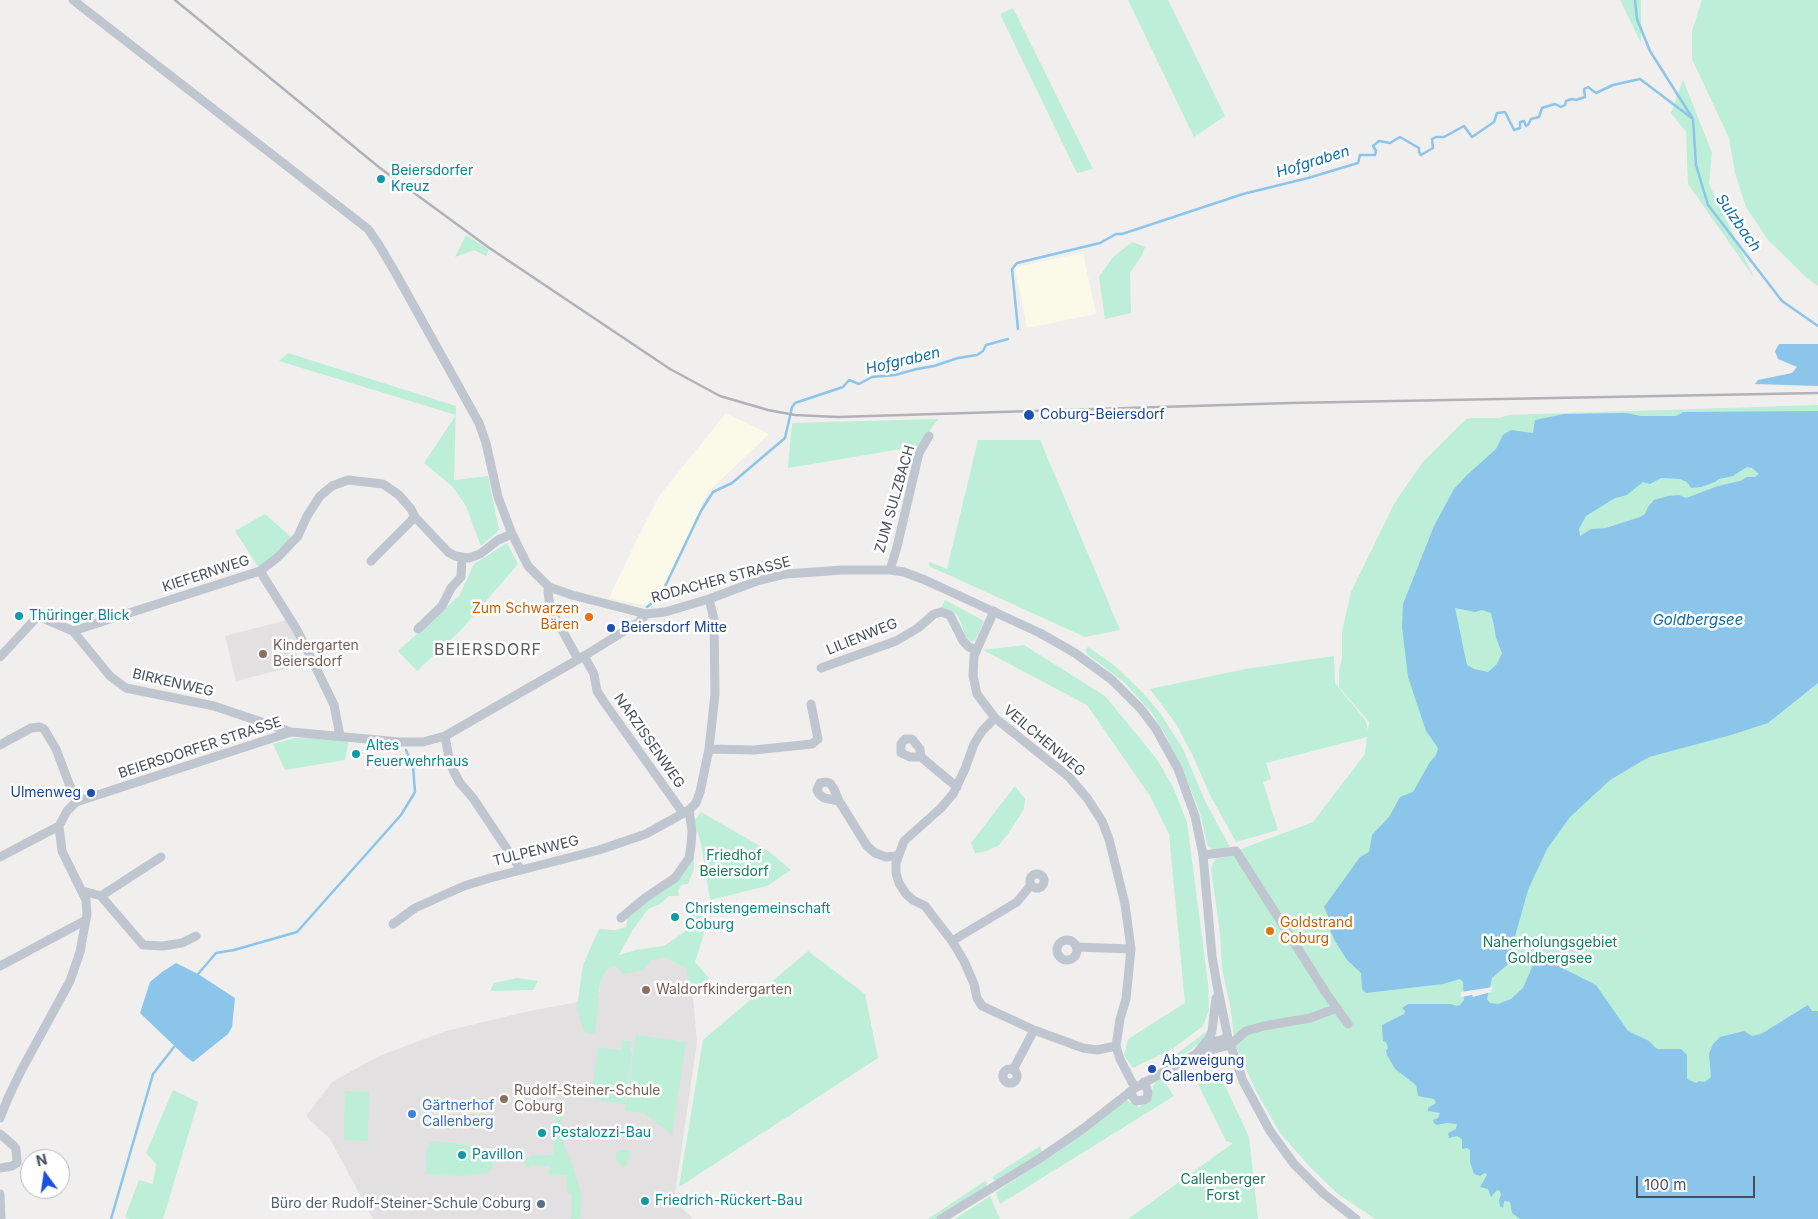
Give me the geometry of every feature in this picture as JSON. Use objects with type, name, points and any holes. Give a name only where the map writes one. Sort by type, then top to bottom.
[{"type":"street","name":"RODACHER STRASSE","points":[[73,0],[368,229],[395,272],[479,423],[486,443],[498,497],[512,534],[528,566],[549,587],[572,595],[646,614],[665,612],[709,599],[757,581],[786,574],[842,570],[890,570],[904,572],[994,611],[1061,645],[1112,680],[1141,709],[1156,729],[1178,769],[1195,816],[1203,855],[1212,956],[1217,985]]},
{"type":"street","name":"ZUM SULZBACH","points":[[890,570],[920,454],[929,436]]},
{"type":"street","name":"KIEFERNWEG","points":[[73,631],[260,571],[278,557],[298,536],[307,516],[320,496],[332,486],[348,480],[383,484],[399,495],[415,517],[448,552],[462,558]]},
{"type":"street","points":[[371,562],[415,517]]},
{"type":"street","points":[[418,629],[442,606],[451,588],[461,577],[462,558],[469,558],[480,554],[498,540],[512,534]]},
{"type":"street","points":[[260,571],[297,630],[320,674],[334,705],[340,736]]},
{"type":"street","name":"NARZISSENWEG","points":[[549,587],[550,608],[594,674],[597,691],[686,811]]},
{"type":"street","points":[[621,918],[645,898],[675,878],[689,858],[692,845],[692,831],[686,811],[696,803],[700,792],[709,749],[715,685],[714,619],[709,599]]},
{"type":"street","name":"VEILCHENWEG","points":[[994,611],[976,650],[972,666],[977,694],[995,718],[1069,777],[1088,798],[1102,821],[1109,839],[1118,873],[1131,950],[1126,999],[1120,1019],[1116,1046]]},
{"type":"street","name":"LILIENWEG","points":[[821,668],[896,641],[918,628],[934,614],[941,612],[950,615],[963,641],[969,647],[976,650]]},
{"type":"street","name":"BEIERSDORFER STRASSE","points":[[76,802],[291,732],[400,742],[423,742],[445,736],[639,622],[646,614]]},
{"type":"street","name":"BIRKENWEG","points":[[0,658],[38,616],[73,631],[110,676],[126,688],[214,706],[291,732]]},
{"type":"street","points":[[709,749],[754,750],[812,744],[818,739],[810,704]]},
{"type":"street","points":[[995,718],[982,731],[974,744],[957,787],[941,808],[908,837],[897,856],[896,873],[903,890],[913,900],[925,906],[952,941],[964,961],[974,984],[977,998],[982,1006],[1034,1030],[1089,1050],[1116,1046],[1136,1100],[1147,1098],[1148,1092],[1144,1082]]},
{"type":"street","points":[[0,745],[31,728],[40,727],[44,728],[56,749],[76,802],[67,811],[59,826],[62,851],[86,900],[86,920],[80,952],[70,981],[22,1070],[1,1114]]},
{"type":"street","points":[[445,736],[450,763],[460,783],[474,798],[521,870]]},
{"type":"street","points":[[921,757],[957,787]]},
{"type":"street","points":[[839,801],[867,846],[876,853],[886,857],[897,856]]},
{"type":"street","name":"TULPENWEG","points":[[393,924],[416,908],[464,886],[599,850],[646,834],[686,811]]},
{"type":"street","points":[[0,857],[50,829],[59,826]]},
{"type":"street","points":[[1203,855],[1236,851],[1348,1024]]},
{"type":"street","points":[[101,896],[161,856]]},
{"type":"street","points":[[952,941],[1017,902],[1031,885]]},
{"type":"street","points":[[83,891],[101,896],[143,945],[162,946],[182,943],[196,936]]},
{"type":"street","points":[[0,966],[86,920]]},
{"type":"street","points":[[1076,947],[1131,950]]},
{"type":"street","points":[[1217,985],[1228,1038],[1238,1069],[1253,1101],[1282,1148],[1304,1174],[1324,1194],[1356,1219]]},
{"type":"street","points":[[1196,1054],[1210,1037],[1214,1023],[1217,985]]},
{"type":"street","points":[[941,1219],[1039,1159],[1084,1128],[1144,1082],[1196,1054],[1246,1031],[1310,1018],[1336,1008]]},
{"type":"street","points":[[1014,1070],[1034,1030]]},
{"type":"street","points":[[1205,1044],[1228,1038]]},
{"type":"street","points":[[0,1134],[14,1146],[17,1162],[12,1166],[0,1168]]},
{"type":"street","points":[[0,1195],[0,1219]]},
{"type":"shaded area","points":[[1083,253],[1096,314],[1027,328],[1015,267]]},
{"type":"shaded area","points":[[726,413],[769,434],[708,492],[666,584],[649,606],[609,598],[659,496]]},
{"type":"shaded area","name":"Kindergarten Beiersdorf","points":[[287,620],[301,641],[291,645],[304,664],[236,681],[225,636]]},
{"type":"shaded area","name":"Rudolf-Steiner-Schule Coburg","points":[[689,951],[697,1042],[674,1201],[693,1219],[373,1219],[330,1139],[306,1116],[332,1082],[379,1056],[446,1031],[525,1012],[599,998],[600,982],[607,969],[630,962]]},
{"type":"green space","points":[[1128,0],[1168,0],[1225,116],[1194,137]]},
{"type":"green space","points":[[1620,0],[1641,0],[1641,43]]},
{"type":"green space","points":[[1702,0],[1818,0],[1818,286],[1808,279],[1768,240],[1746,207],[1735,173],[1729,138],[1692,59],[1692,31]]},
{"type":"green space","points":[[1013,8],[1093,169],[1077,173],[1000,14]]},
{"type":"green space","points":[[1683,80],[1712,153],[1709,184],[1754,278],[1688,184],[1686,132],[1671,113]]},
{"type":"green space","points":[[466,235],[489,250],[486,256],[474,250],[455,257]]},
{"type":"green space","points":[[1132,242],[1145,247],[1130,273],[1131,313],[1105,319],[1099,277],[1113,257]]},
{"type":"green space","points":[[288,353],[456,406],[456,415],[279,361]]},
{"type":"green space","name":"Naherholungsgebiet Goldbergsee","points":[[1818,405],[1818,1219],[1375,1219],[1338,1194],[1311,1168],[1280,1133],[1255,1089],[1235,1045],[1230,1005],[1222,969],[1220,933],[1211,869],[1215,859],[1235,855],[1236,851],[1313,822],[1365,754],[1367,737],[1266,763],[1271,779],[1263,782],[1278,830],[1236,842],[1210,795],[1176,724],[1150,689],[1245,669],[1334,656],[1335,683],[1366,721],[1368,731],[1369,722],[1339,687],[1342,632],[1351,592],[1395,502],[1423,462],[1466,419],[1499,418],[1509,415]]},
{"type":"green space","points":[[456,415],[454,480],[488,476],[499,530],[481,546],[466,506],[453,487],[424,463]]},
{"type":"green space","points":[[938,419],[919,446],[788,468],[792,423]]},
{"type":"green space","points":[[978,440],[1040,440],[1120,630],[1085,637],[929,566],[930,562],[947,569]]},
{"type":"green space","points":[[265,514],[291,537],[287,543],[259,568],[235,531]]},
{"type":"green space","points":[[507,543],[518,564],[461,630],[417,671],[398,651],[459,596],[474,564]]},
{"type":"green space","points":[[945,600],[984,621],[975,641],[970,641],[966,637],[958,616],[953,611],[941,608]]},
{"type":"green space","points":[[1024,645],[1105,696],[1156,758],[1173,787],[1187,822],[1208,983],[1209,1010],[1203,1026],[1172,1049],[1133,1068],[1124,1055],[1128,1039],[1185,1003],[1169,834],[1150,796],[1087,705],[983,650]]},
{"type":"green space","points":[[1088,647],[1114,665],[1144,694],[1160,713],[1183,749],[1205,801],[1230,847],[1215,850],[1208,847],[1200,813],[1166,736],[1152,713],[1124,682],[1088,655],[1085,650]]},
{"type":"green space","points":[[295,738],[349,739],[345,760],[285,770],[273,744]]},
{"type":"green space","points":[[1015,786],[1025,799],[1024,809],[999,845],[987,851],[975,853],[971,843]]},
{"type":"green space","name":"Friedhof Beiersdorf","points":[[701,812],[767,850],[791,870],[767,886],[710,900],[701,843],[694,821]]},
{"type":"green space","points":[[694,854],[694,869],[688,884],[681,885],[678,891],[679,896],[669,896],[660,904],[648,909],[632,931],[619,955],[636,950],[664,946],[690,928],[689,912],[694,906],[706,909],[703,937],[695,962],[709,978],[695,997],[688,994],[687,969],[665,957],[651,960],[643,970],[623,974],[616,966],[607,969],[600,982],[595,1034],[584,1032],[577,1008],[583,965],[599,929],[616,930],[626,927],[628,916],[672,884]]},
{"type":"green space","points":[[808,951],[865,994],[878,1058],[679,1187],[703,1040]]},
{"type":"green space","points":[[517,978],[538,981],[533,990],[490,991],[494,983]]},
{"type":"green space","points":[[1209,1031],[1204,1040],[1167,1066],[1165,1063]]},
{"type":"green space","points":[[636,1035],[686,1042],[672,1135],[644,1113],[625,1111]]},
{"type":"green space","points":[[622,1040],[632,1042],[625,1104],[591,1099],[598,1047],[621,1050]]},
{"type":"green space","name":"Callenberger Forst","points":[[1219,1073],[1249,1137],[1258,1219],[1128,1219],[1233,1143],[1226,1141],[1197,1082]]},
{"type":"green space","points":[[1162,1078],[1174,1096],[1000,1204],[996,1192],[1066,1146],[1125,1099],[1139,1107],[1147,1102],[1151,1098],[1153,1086],[1157,1080]]},
{"type":"green space","points":[[173,1090],[198,1102],[163,1219],[129,1219],[125,1217],[139,1180],[153,1184],[156,1164],[146,1153]]},
{"type":"green space","points":[[345,1091],[369,1092],[368,1141],[344,1140]]},
{"type":"green space","points":[[556,1101],[565,1103],[566,1109],[562,1115],[561,1137],[582,1196],[580,1219],[571,1219],[572,1194],[567,1192],[566,1175],[549,1175],[550,1166],[532,1165],[528,1169],[524,1162],[531,1156],[553,1155]]},
{"type":"green space","points":[[435,1141],[479,1146],[488,1151],[493,1158],[493,1167],[485,1173],[463,1176],[428,1174],[426,1173],[426,1154],[430,1143]]},
{"type":"green space","points":[[1040,1146],[1042,1152],[996,1182],[992,1177]]},
{"type":"green space","points":[[620,1150],[630,1152],[627,1165],[623,1167],[616,1160],[616,1154]]},
{"type":"green space","points":[[985,1181],[987,1184],[985,1189],[936,1219],[928,1219]]},
{"type":"green space","points":[[990,1196],[1000,1219],[955,1219]]},
{"type":"water","points":[[1779,344],[1818,344],[1818,386],[1755,384],[1758,380],[1792,373],[1797,367],[1778,359],[1775,351]]},
{"type":"water","name":"Goldbergsee","points":[[1818,411],[1818,683],[1768,723],[1649,757],[1610,780],[1570,817],[1547,849],[1528,890],[1507,965],[1492,978],[1487,999],[1490,1003],[1498,1004],[1511,999],[1523,988],[1537,956],[1545,954],[1564,969],[1596,985],[1628,1031],[1649,1041],[1657,1049],[1681,1049],[1687,1055],[1687,1079],[1696,1083],[1699,1081],[1705,1082],[1711,1077],[1709,1054],[1713,1044],[1720,1037],[1744,1031],[1752,1036],[1761,1034],[1808,1005],[1812,1011],[1818,1011],[1818,1219],[1520,1219],[1512,1213],[1510,1202],[1504,1201],[1503,1208],[1500,1206],[1500,1191],[1497,1190],[1491,1197],[1488,1189],[1480,1187],[1487,1175],[1485,1173],[1480,1176],[1474,1174],[1470,1162],[1470,1150],[1467,1148],[1462,1149],[1462,1139],[1457,1136],[1449,1138],[1448,1133],[1456,1129],[1457,1124],[1437,1125],[1434,1123],[1433,1120],[1438,1118],[1440,1113],[1428,1111],[1428,1108],[1436,1103],[1434,1099],[1418,1096],[1416,1085],[1395,1069],[1387,1055],[1386,1051],[1388,1048],[1386,1042],[1383,1041],[1382,1025],[1404,1014],[1405,1011],[1402,1008],[1408,1004],[1460,1005],[1464,1000],[1463,982],[1460,979],[1443,984],[1366,993],[1362,989],[1361,973],[1347,960],[1335,941],[1330,930],[1331,923],[1324,907],[1360,857],[1369,852],[1372,835],[1389,817],[1400,797],[1413,792],[1436,755],[1438,748],[1426,731],[1408,677],[1402,627],[1403,604],[1434,526],[1454,489],[1496,449],[1503,435],[1511,430],[1533,433],[1535,420],[1564,414],[1626,413],[1641,416],[1676,416],[1683,412]],"holes":[[[1747,467],[1752,468],[1759,474],[1755,477],[1747,477],[1740,481],[1718,486],[1686,498],[1679,495],[1654,500],[1645,514],[1640,517],[1606,528],[1591,529],[1580,536],[1579,529],[1586,516],[1615,498],[1627,495],[1643,482],[1650,484],[1661,478],[1680,479],[1687,482],[1691,488],[1701,487],[1719,479],[1733,476]],[[1455,608],[1475,612],[1482,610],[1491,613],[1496,638],[1502,653],[1497,664],[1488,672],[1474,669],[1467,665]]]},
{"type":"water","points":[[176,963],[198,974],[235,998],[232,1027],[228,1034],[193,1062],[140,1013],[150,982]]},
{"type":"pier","points":[[1493,987],[1491,992],[1473,997],[1472,995],[1461,997],[1461,992]]},
{"type":"waterway","name":"Sulzbach","points":[[1635,0],[1637,19],[1650,51],[1693,119],[1696,165],[1708,205],[1782,301],[1818,326]]},
{"type":"waterway","name":"Hofgraben","points":[[1018,329],[1012,269],[1017,263],[1100,243],[1116,234],[1122,234],[1243,194],[1358,163],[1360,155],[1375,155],[1376,151],[1373,146],[1379,141],[1390,143],[1400,137],[1419,148],[1421,155],[1433,148],[1432,139],[1444,137],[1464,126],[1472,137],[1494,122],[1497,113],[1505,112],[1514,130],[1520,128],[1520,122],[1524,121],[1526,126],[1531,119],[1539,117],[1542,108],[1555,104],[1561,107],[1565,105],[1566,101],[1585,97],[1584,89],[1588,87],[1596,93],[1613,85],[1640,79],[1693,119]]},
{"type":"waterway","name":"Hofgraben","points":[[647,607],[660,597],[701,511],[713,492],[732,483],[785,438],[792,407],[795,403],[843,387],[849,380],[859,384],[872,377],[895,375],[958,358],[977,355],[983,351],[986,345],[1008,339]]},
{"type":"waterway","points":[[198,974],[216,953],[234,950],[297,932],[401,815],[415,792],[413,766],[406,750]]},
{"type":"waterway","points":[[111,1219],[153,1074],[174,1047]]},
{"type":"railway","points":[[175,0],[380,168],[488,247],[670,369],[720,396],[768,410],[795,415],[838,417],[1290,403],[1818,393]]},
{"type":"place","name":"Beiersdorfer Kreuz","points":[[381,179]]},
{"type":"place","name":"Coburg-Beiersdorf","points":[[1029,415]]},
{"type":"place","name":"Thüringer Blick","points":[[19,616]]},
{"type":"place","name":"Zum Schwarzen Bären","points":[[589,617]]},
{"type":"place","name":"Beiersdorf Mitte","points":[[611,628]]},
{"type":"place","name":"Kindergarten Beiersdorf","points":[[263,654]]},
{"type":"place","name":"Altes Feuerwehrhaus","points":[[356,754]]},
{"type":"place","name":"Ulmenweg","points":[[91,793]]},
{"type":"place","name":"Christengemeinschaft Coburg","points":[[675,917]]},
{"type":"place","name":"Goldstrand Coburg","points":[[1270,931]]},
{"type":"place","name":"Waldorfkindergarten","points":[[646,990]]},
{"type":"place","name":"Abzweigung Callenberg","points":[[1152,1069]]},
{"type":"place","name":"Rudolf-Steiner-Schule Coburg","points":[[504,1099]]},
{"type":"place","name":"Gärtnerhof Callenberg","points":[[412,1114]]},
{"type":"place","name":"Pestalozzi-Bau","points":[[542,1133]]},
{"type":"place","name":"Pavillon","points":[[462,1155]]},
{"type":"place","name":"Friedrich-Rückert-Bau","points":[[645,1201]]},
{"type":"place","name":"Büro der Rudolf-Steiner-Schule Coburg","points":[[541,1204]]},
{"type":"district","name":"BEIERSDORF","points":[[488,650]]}]
